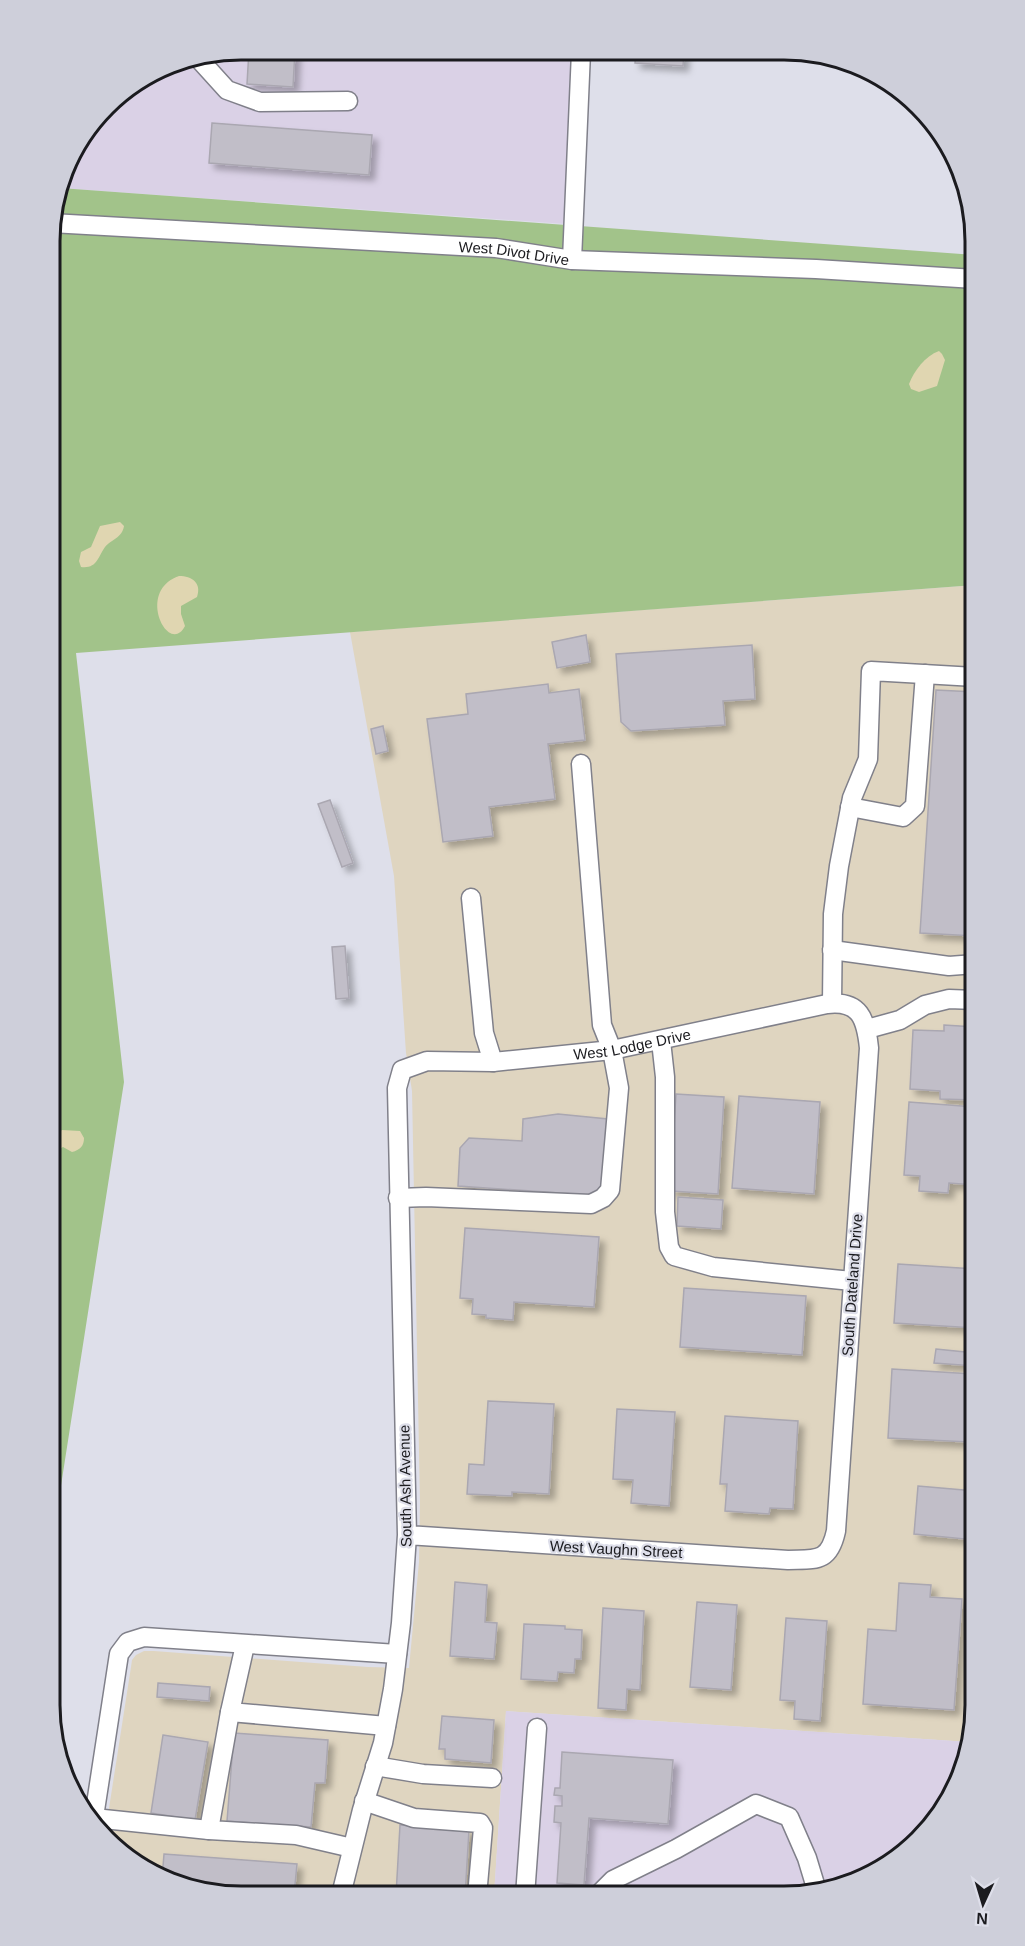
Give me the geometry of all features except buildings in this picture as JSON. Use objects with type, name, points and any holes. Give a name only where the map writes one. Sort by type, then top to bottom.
[{"type":"street","points":[[572,260],[581,60]]},
{"type":"street","points":[[203,64],[227,90],[260,102],[348,101]]},
{"type":"street","name":"West Divot Drive","points":[[61,224],[496,248],[572,260],[816,268],[965,278]]},
{"type":"street","points":[[832,1004],[833,914],[837,878],[850,807],[868,759],[871,671],[965,676]]},
{"type":"street","points":[[850,807],[903,817],[915,806],[925,674]]},
{"type":"street","points":[[398,1198],[426,1197],[591,1204],[603,1198],[610,1190],[619,1088],[612,1050],[602,1025],[580,764]]},
{"type":"street","points":[[471,898],[484,1033],[493,1062]]},
{"type":"street","points":[[832,950],[949,966],[965,965]]},
{"type":"street","points":[[864,1020],[900,1020],[925,1005],[949,999],[965,1000]]},
{"type":"street","name":"West Lodge Drive","points":[[402,1070],[427,1061],[493,1062],[612,1050],[832,1004],[843,1003],[864,1020]]},
{"type":"street","name":"South Dateland Drive","points":[[824,1556],[833,1546],[836,1531],[869,1048],[864,1020]]},
{"type":"street","points":[[661,1041],[665,1077],[664,1212],[669,1247],[674,1256],[713,1267],[852,1281]]},
{"type":"street","name":"South Ash Avenue","points":[[343,1886],[364,1801],[386,1726],[402,1623],[407,1535],[397,1088],[402,1070]]},
{"type":"street","name":"West Vaughn Street","points":[[407,1535],[788,1560],[824,1556]]},
{"type":"street","points":[[95,1812],[119,1654],[128,1642],[144,1637],[398,1654]]},
{"type":"street","points":[[209,1830],[230,1712],[245,1645]]},
{"type":"street","points":[[230,1712],[386,1726]]},
{"type":"street","points":[[526,1886],[537,1728]]},
{"type":"street","points":[[375,1766],[423,1774],[492,1778]]},
{"type":"street","points":[[364,1801],[414,1818],[480,1823],[483,1828],[478,1886]]},
{"type":"street","points":[[607,1886],[613,1880],[676,1849],[756,1804],[789,1818],[807,1858],[815,1883]]},
{"type":"street","points":[[100,1819],[209,1830],[296,1834],[352,1848]]},
{"type":"shaded area","points":[[229,60],[575,60],[566,224],[68,189],[84,150],[105,122],[122,105],[150,84],[206,63]]},
{"type":"shaded area","points":[[965,586],[965,1717],[962,1742],[506,1711],[495,1886],[241,1886],[217,1884],[194,1880],[150,1862],[131,1849],[106,1825],[132,1660],[136,1655],[144,1651],[154,1651],[409,1668],[419,1562],[420,1502],[412,1091],[406,1053],[394,876],[350,632]]},
{"type":"shaded area","points":[[506,1711],[962,1742],[941,1795],[912,1833],[885,1855],[842,1876],[819,1883],[784,1886],[495,1886]]},
{"type":"green space","points":[[68,189],[965,254],[965,586],[76,653],[124,1082],[60,1492],[60,241],[63,206]]},
{"type":"sand","points":[[939,351],[945,360],[937,386],[919,392],[911,389],[909,384],[917,369],[929,356]]},
{"type":"sand","points":[[120,522],[124,526],[119,536],[105,547],[94,564],[81,567],[79,561],[81,552],[91,547],[100,526]]},
{"type":"sand","points":[[179,576],[195,581],[198,592],[197,597],[181,606],[185,626],[178,633],[171,633],[164,628],[157,607],[159,594],[166,584]]},
{"type":"sand","points":[[60,1131],[80,1131],[84,1138],[79,1149],[72,1152],[63,1147],[60,1149]]}]
